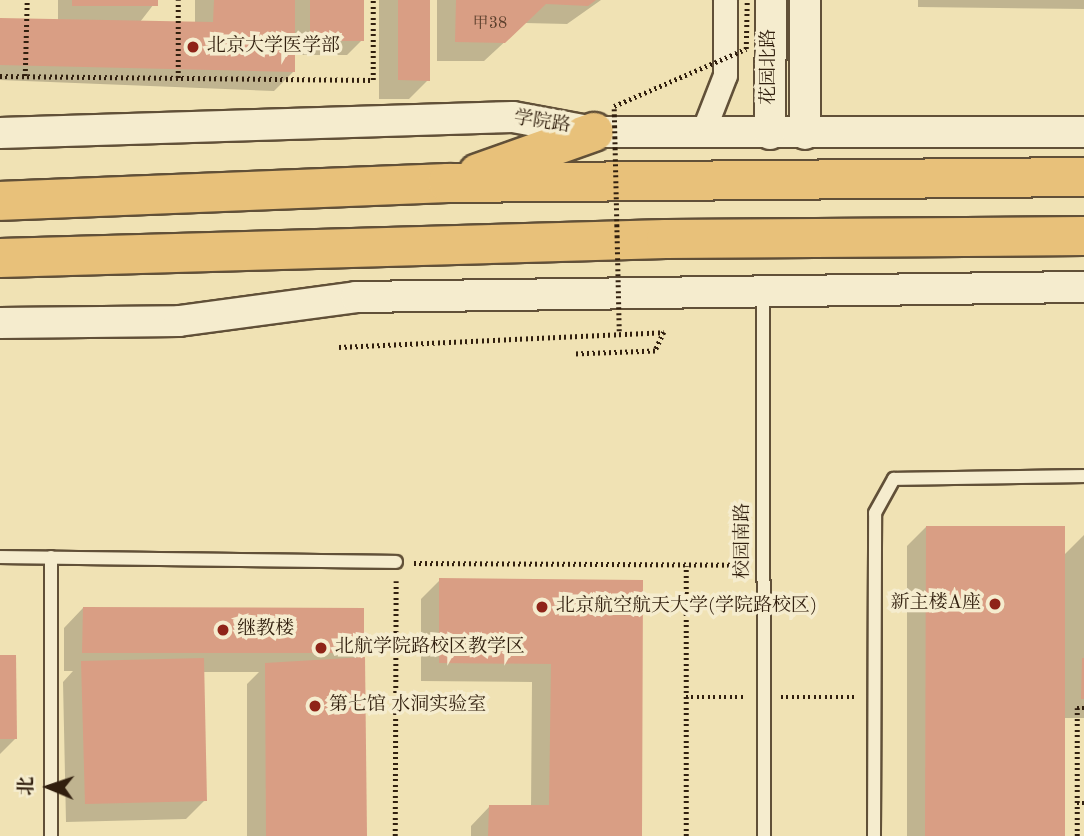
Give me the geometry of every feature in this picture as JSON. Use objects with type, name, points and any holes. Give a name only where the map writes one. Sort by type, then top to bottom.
[{"type":"highway","points":[[449,183],[594,132]]},
{"type":"highway","points":[[0,201],[449,183],[1084,177]]},
{"type":"highway","points":[[0,258],[666,239],[1084,236]]},
{"type":"street","points":[[702,134],[725,75],[725,0]]},
{"type":"street","name":"花园北路","points":[[770,134],[771,0]]},
{"type":"street","name":"花园北路","points":[[805,0],[805,134]]},
{"type":"street","name":"学院路","points":[[0,133],[513,117],[594,132],[1084,132]]},
{"type":"street","points":[[0,323],[179,321],[356,297],[763,288],[1084,287]]},
{"type":"lane","name":"校园南路","points":[[763,288],[764,836]]},
{"type":"lane","points":[[874,836],[876,513],[894,479],[1084,476]]},
{"type":"lane","points":[[0,557],[396,562]]},
{"type":"lane","points":[[51,557],[51,836]]},
{"type":"path","points":[[25,76],[27,0]]},
{"type":"path","points":[[178,0],[178,78]]},
{"type":"path","points":[[0,76],[373,80],[373,0]]},
{"type":"path","points":[[619,331],[614,106],[746,49],[747,0]]},
{"type":"path","points":[[339,347],[654,329],[664,332],[664,341],[655,351],[574,354]]},
{"type":"path","points":[[396,836],[396,562],[763,565]]},
{"type":"path","points":[[686,566],[686,836]]},
{"type":"path","points":[[1077,836],[1077,708],[1084,708]]},
{"type":"path","points":[[1077,803],[1084,803]]},
{"type":"building","points":[[72,0],[158,0],[158,6],[72,6]]},
{"type":"building","points":[[214,0],[295,0],[295,72],[0,65],[0,18],[213,22]]},
{"type":"building","points":[[310,0],[364,0],[364,41],[310,41]]},
{"type":"building","points":[[398,0],[430,0],[430,81],[398,80]]},
{"type":"building","points":[[456,0],[596,0],[588,6],[546,4],[505,43],[455,42]]},
{"type":"building","name":"新主楼A座","points":[[926,526],[1065,526],[1065,836],[925,836]]},
{"type":"building","points":[[439,578],[643,580],[642,836],[488,836],[489,805],[549,805],[551,664],[439,663]]},
{"type":"building","name":"继教楼","points":[[83,607],[364,608],[364,653],[82,653]]},
{"type":"building","points":[[0,655],[16,655],[17,739],[0,739]]},
{"type":"building","name":"第七馆 水洞实验室","points":[[365,657],[367,836],[266,836],[265,663]]},
{"type":"building","points":[[204,658],[207,801],[85,804],[81,661]]},
{"type":"building","points":[[1084,658],[1084,699],[1081,699]]},
{"type":"place","name":"北京大学医学部","points":[[193,47]]},
{"type":"place","name":"新主楼A座","points":[[995,604]]},
{"type":"place","name":"北京航空航天大学(学院路校区)","points":[[542,607]]},
{"type":"place","name":"继教楼","points":[[223,630]]},
{"type":"place","name":"北航学院路校区教学区","points":[[321,648]]},
{"type":"place","name":"第七馆 水洞实验室","points":[[315,706]]}]
